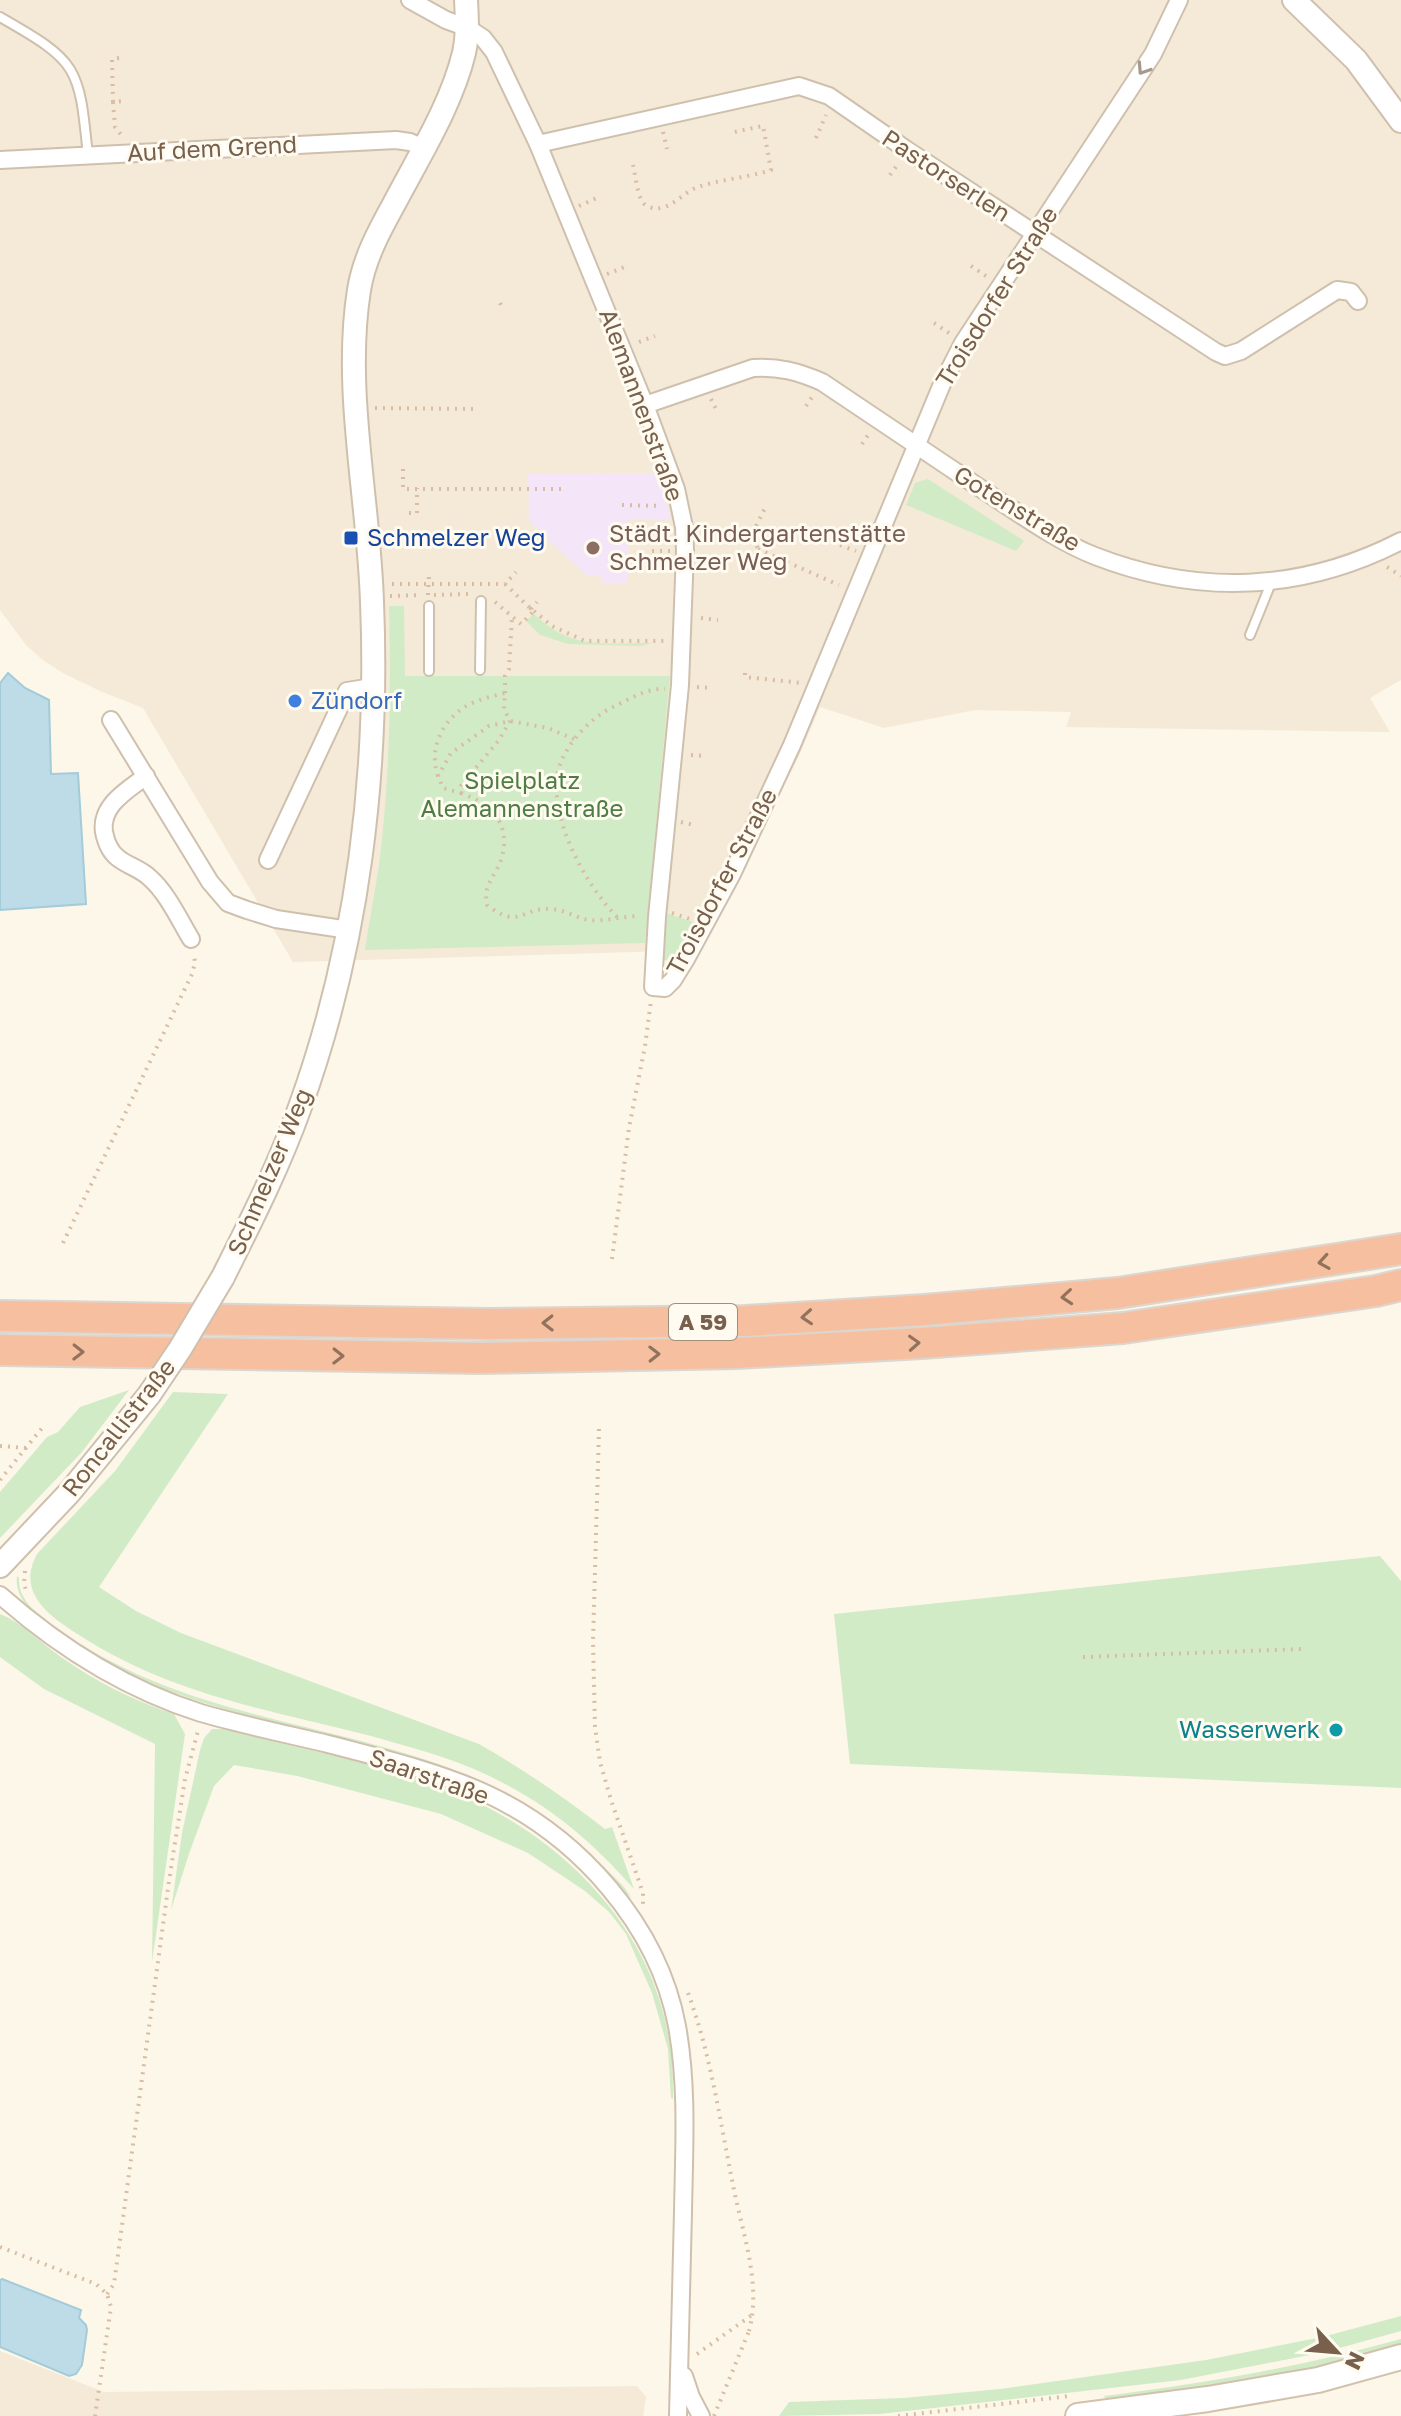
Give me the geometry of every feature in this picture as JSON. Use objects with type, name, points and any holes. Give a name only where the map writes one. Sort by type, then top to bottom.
[{"type":"highway","name":"A 59","points":[[0,1316],[490,1324],[746,1321],[925,1310],[1118,1293],[1401,1249]]},
{"type":"highway","name":"A 59","points":[[0,1350],[479,1358],[737,1353],[1123,1328],[1401,1285]]},
{"type":"main road","points":[[1078,2416],[1208,2399],[1318,2380],[1401,2357]]},
{"type":"street","points":[[410,0],[468,28],[466,0]]},
{"type":"street","name":"Troisdorfer Straße","points":[[653,987],[665,988],[673,980],[754,830],[915,445],[963,343],[1153,54],[1179,0]]},
{"type":"street","points":[[1294,0],[1356,60],[1401,121]]},
{"type":"street","name":"Alemannenstraße","points":[[468,28],[483,38],[494,52],[538,144],[645,405],[680,506],[685,551],[681,642],[684,688],[658,913],[653,987]]},
{"type":"street","name":"Schmelzer Weg","points":[[223,1277],[265,1196],[300,1109],[331,1007],[349,930],[366,803],[372,687],[371,590],[356,408],[354,330],[361,279],[378,232],[424,148],[457,76],[468,28]]},
{"type":"street","name":"Pastorserlen","points":[[538,144],[799,86],[829,96],[1034,234],[1225,356],[1241,351],[1337,290],[1351,292],[1358,301]]},
{"type":"street","name":"Auf dem Grend","points":[[0,160],[396,140],[424,148]]},
{"type":"street","name":"Gotenstraße","points":[[645,405],[753,368],[780,368],[804,374],[822,382],[1039,527],[1092,555],[1126,567],[1196,582],[1271,583],[1371,557],[1401,541]]},
{"type":"street","points":[[268,860],[347,691],[372,687]]},
{"type":"street","points":[[111,720],[210,882],[228,903],[276,919],[349,930]]},
{"type":"street","points":[[146,776],[106,811],[103,825],[105,838],[118,859],[152,879],[191,939]]},
{"type":"street","name":"Roncallistraße","points":[[0,1566],[69,1493],[149,1395],[223,1277]]},
{"type":"street","name":"Saarstraße","points":[[0,1595],[60,1645],[128,1684],[202,1713],[432,1773],[489,1795],[567,1847],[607,1886],[635,1924],[658,1964],[677,2025],[684,2160],[678,2416]]},
{"type":"street","points":[[680,2364],[701,2416]]},
{"type":"lane","points":[[0,17],[44,42],[72,69],[83,102],[88,156]]},
{"type":"lane","points":[[1250,635],[1271,583]]},
{"type":"lane","points":[[480,670],[484,597]]},
{"type":"lane","points":[[429,606],[429,671]]},
{"type":"path","points":[[119,58],[112,59],[113,102],[115,127],[122,134],[122,154]]},
{"type":"path","points":[[113,102],[123,101]]},
{"type":"path","points":[[816,138],[829,109]]},
{"type":"path","points":[[662,125],[667,149]]},
{"type":"path","points":[[633,165],[642,201],[655,207],[675,203],[697,187],[771,170],[763,126],[734,132]]},
{"type":"path","points":[[574,207],[599,197]]},
{"type":"path","points":[[631,346],[655,336]]},
{"type":"path","points":[[356,408],[476,409]]},
{"type":"path","points":[[403,469],[403,489],[561,489]]},
{"type":"path","points":[[409,513],[417,513],[417,488]]},
{"type":"path","points":[[622,505],[680,506]]},
{"type":"path","points":[[766,506],[752,534],[758,549],[790,567],[855,592]]},
{"type":"path","points":[[755,555],[758,549]]},
{"type":"path","points":[[505,584],[516,572]]},
{"type":"path","points":[[371,590],[428,595],[474,594],[474,574]]},
{"type":"path","points":[[428,595],[429,575]]},
{"type":"path","points":[[371,590],[428,584],[505,584],[552,626],[585,641],[681,642]]},
{"type":"path","points":[[484,597],[521,624],[537,602]]},
{"type":"path","points":[[510,721],[504,709],[512,616]]},
{"type":"path","points":[[695,618],[718,620]]},
{"type":"path","points":[[745,673],[745,677],[817,684]]},
{"type":"path","points":[[617,917],[600,899],[581,869],[560,812],[557,774],[574,739],[591,720],[636,695],[660,688],[710,688]]},
{"type":"path","points":[[505,693],[467,706],[455,714],[444,728],[433,762],[443,788],[480,800],[493,811],[500,823],[502,856],[485,892],[487,905],[499,914],[514,918],[550,908],[593,921],[658,913],[706,923]]},
{"type":"path","points":[[461,793],[461,786],[499,740],[510,721]]},
{"type":"path","points":[[438,776],[451,753],[489,726],[510,721],[561,732],[574,739]]},
{"type":"path","points":[[683,754],[705,756]]},
{"type":"path","points":[[63,1243],[192,974],[195,963],[191,939]]},
{"type":"path","points":[[612,1259],[629,1128],[653,987]]},
{"type":"path","points":[[0,1480],[42,1428]]},
{"type":"path","points":[[599,1429],[593,1642],[595,1727],[600,1762],[643,1893],[644,1912],[635,1924]]},
{"type":"path","points":[[0,1446],[26,1448]]},
{"type":"path","points":[[1083,1657],[1302,1649]]},
{"type":"path","points":[[107,2294],[114,2284],[185,1779],[202,1713]]},
{"type":"path","points":[[687,1990],[711,2071],[753,2288],[749,2331],[714,2416]]},
{"type":"path","points":[[0,2247],[96,2284],[107,2294],[111,2307],[95,2416]]},
{"type":"path","points":[[697,2355],[753,2313]]},
{"type":"shaded area","points":[[0,0],[1401,0],[1401,680],[1370,698],[1390,732],[1066,727],[1071,712],[975,710],[884,728],[820,707],[799,756],[702,950],[293,962],[143,708],[100,691],[44,661],[26,645],[0,610]]},
{"type":"shaded area","name":"Städt. Kindergartenstätte Schmelzer Weg","points":[[658,473],[671,519],[628,520],[627,583],[601,583],[601,576],[586,575],[529,521],[528,474]]},
{"type":"shaded area","points":[[0,2351],[104,2392],[637,2386],[646,2397],[643,2416],[0,2416]]},
{"type":"green space","points":[[928,479],[1024,541],[1016,551],[906,505],[915,483]]},
{"type":"green space","name":"Spielplatz Alemannenstraße","points":[[389,606],[404,606],[405,676],[670,676],[645,943],[365,950],[379,865],[388,768]]},
{"type":"green space","points":[[534,614],[561,634],[575,639],[603,643],[652,643],[641,646],[568,644],[540,635],[526,621]]},
{"type":"green space","points":[[666,913],[696,923],[672,963],[662,959]]},
{"type":"green space","points":[[129,1390],[82,1452],[0,1538],[0,1492],[47,1437],[58,1432],[80,1407]]},
{"type":"green space","points":[[173,1392],[228,1394],[99,1587],[136,1611],[181,1633],[479,1744],[544,1784],[605,1829],[612,1827],[634,1889],[597,1850],[557,1816],[489,1776],[418,1749],[220,1698],[185,1686],[114,1655],[68,1628],[47,1611],[33,1592],[30,1580],[37,1554],[115,1471]]},
{"type":"green space","points":[[1380,1556],[1401,1581],[1401,1788],[850,1764],[834,1614]]},
{"type":"green space","points":[[17,1576],[25,1599],[35,1611],[101,1656],[151,1680],[255,1714],[415,1756],[506,1792],[540,1813],[588,1851],[631,1898],[580,1846],[556,1827],[478,1781],[407,1755],[222,1708],[118,1669],[85,1650],[33,1612],[22,1600]]},
{"type":"green space","points":[[0,1614],[101,1682],[174,1714],[185,1734],[152,1962],[155,1744],[44,1689],[0,1657]]},
{"type":"green space","points":[[212,1729],[224,1729],[362,1762],[442,1787],[483,1805],[559,1855],[591,1886],[619,1920],[643,1958],[660,2000],[670,2044],[673,2099],[668,2049],[652,1993],[626,1934],[609,1912],[585,1891],[528,1853],[441,1814],[297,1776],[234,1765],[214,1786],[171,1910],[182,1833],[200,1750],[204,1738]]},
{"type":"green space","points":[[1401,2316],[1401,2331],[1325,2352],[1181,2380],[880,2414],[779,2416],[789,2402],[904,2398],[1000,2389],[1206,2360],[1322,2337]]},
{"type":"green space","points":[[1401,2339],[1401,2345],[1390,2349],[1255,2381],[1107,2402],[1104,2396],[1253,2373]]},
{"type":"water","points":[[8,673],[25,688],[49,700],[51,774],[78,773],[86,904],[0,910],[0,683]]},
{"type":"water","points":[[2,2279],[81,2310],[79,2318],[87,2330],[82,2365],[76,2374],[69,2376],[0,2347]]},
{"type":"place","name":"Schmelzer Weg","points":[[351,538]]},
{"type":"place","name":"Städt. Kindergartenstätte Schmelzer Weg","points":[[593,548]]},
{"type":"place","name":"Zündorf","points":[[295,701]]},
{"type":"place","name":"Wasserwerk","points":[[1336,1730]]}]
